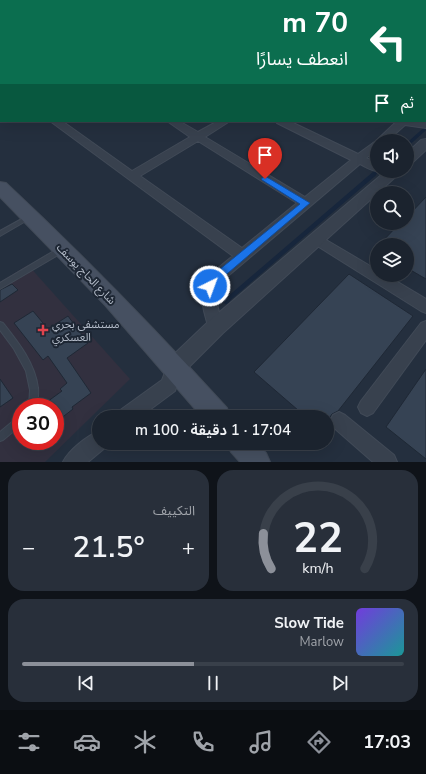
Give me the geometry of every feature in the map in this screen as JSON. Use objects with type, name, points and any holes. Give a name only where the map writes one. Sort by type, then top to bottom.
[{"type":"main road","name":"شارع الحاج يوسف","points":[[0,187],[30,216],[175,367],[212,410]]},
{"type":"main road","points":[[246,450],[256,462]]},
{"type":"street","points":[[56,122],[242,256]]},
{"type":"street","points":[[174,122],[306,203]]},
{"type":"street","points":[[131,176],[223,122]]},
{"type":"street","points":[[283,122],[370,165]]},
{"type":"street","points":[[388,134],[400,122]]},
{"type":"street","points":[[407,122],[425,125]]},
{"type":"street","points":[[414,154],[426,144]]},
{"type":"street","points":[[216,327],[209,301],[210,286],[217,276],[370,150]]},
{"type":"street","points":[[134,410],[168,385],[175,367],[216,327],[316,239],[377,178]]},
{"type":"street","points":[[316,239],[426,307]]},
{"type":"street","points":[[367,407],[426,328]]},
{"type":"street","points":[[339,421],[387,462]]},
{"type":"street","points":[[73,462],[92,446]]},
{"type":"lane","points":[[0,234],[30,216]]},
{"type":"lane","points":[[0,286],[62,249]]},
{"type":"lane","points":[[0,325],[11,339],[30,371],[34,390],[34,398]]},
{"type":"lane","points":[[0,437],[12,427]]},
{"type":"shaded area","name":"مستشفى بحري العسكري","points":[[28,265],[130,379],[98,410],[92,410],[92,416],[64,443],[64,398],[12,398],[12,450],[57,450],[45,462],[0,462],[0,282]]},
{"type":"building","points":[[426,197],[426,279],[414,272],[414,238],[386,238],[393,230],[414,230],[414,210]]},
{"type":"building","points":[[349,274],[413,316],[338,411],[334,413],[334,410],[298,410],[254,372]]},
{"type":"building","points":[[12,284],[18,290],[0,302],[0,290]]},
{"type":"building","points":[[33,311],[48,329],[68,316],[88,343],[67,358],[91,393],[72,407],[73,409],[64,416],[64,398],[52,398],[62,391],[60,389],[67,383],[48,356],[43,360],[14,323]]},
{"type":"building","points":[[426,369],[426,459],[386,427]]},
{"type":"building","points":[[0,379],[13,398],[0,407]]},
{"type":"waterway","points":[[414,139],[426,128]]},
{"type":"waterway","points":[[227,300],[226,301],[370,177]]},
{"type":"place","name":"مستشفى بحري العسكري","points":[[43,330]]},
{"type":"route","points":[[210,286],[217,276],[306,203],[265,179]]}]
